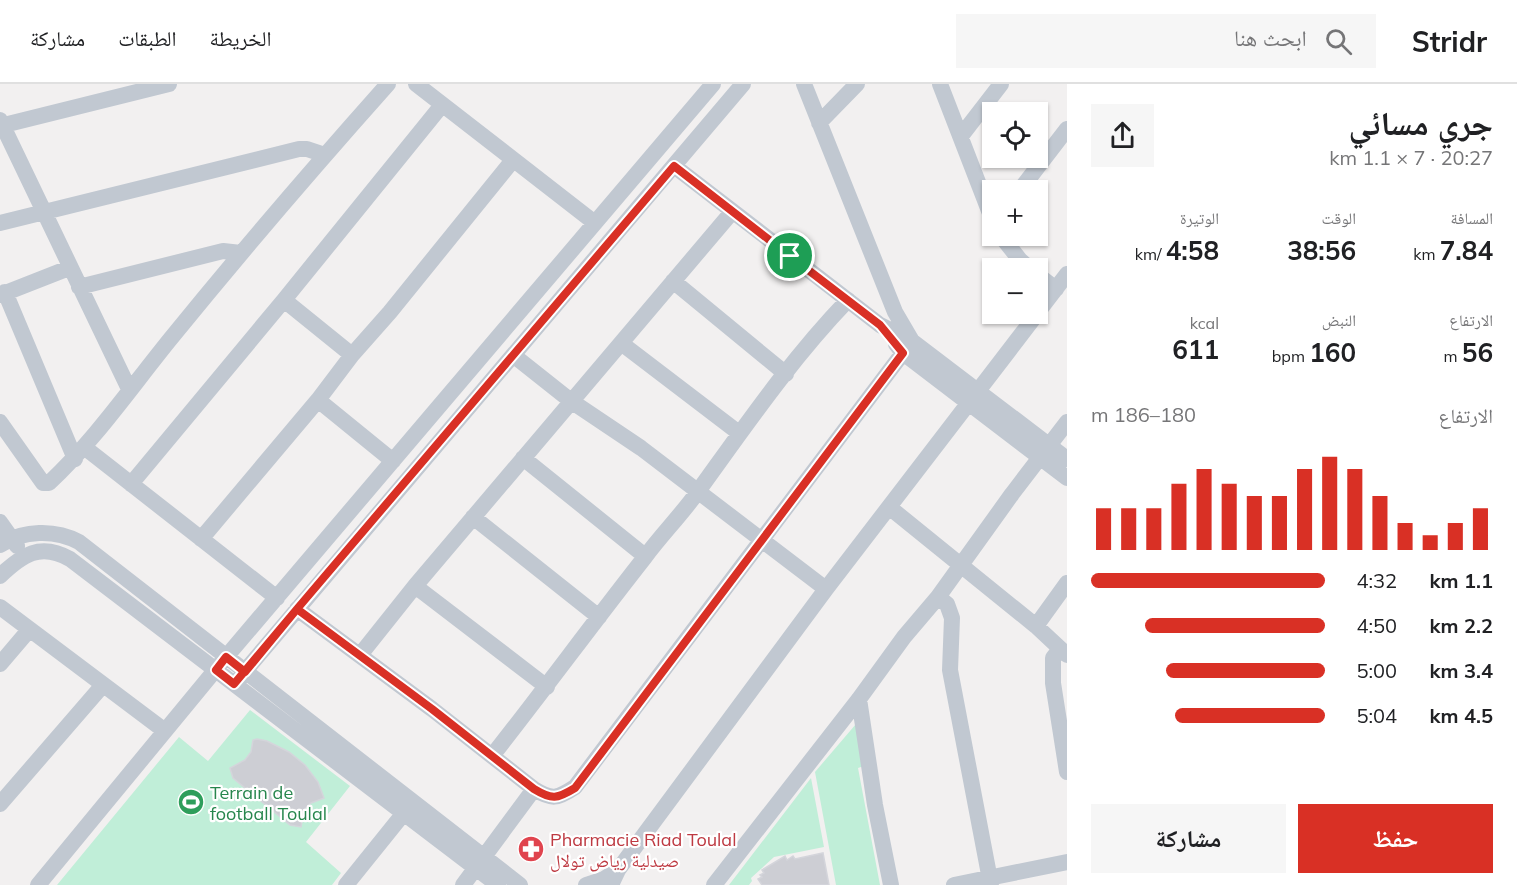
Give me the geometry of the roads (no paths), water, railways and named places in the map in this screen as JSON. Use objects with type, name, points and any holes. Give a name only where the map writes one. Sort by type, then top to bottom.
[{"type":"street","points":[[129,389],[1,124],[169,84]]},
{"type":"street","points":[[0,422],[43,483],[49,483],[79,453],[241,253],[388,84]]},
{"type":"street","points":[[416,84],[595,223]]},
{"type":"street","points":[[38,885],[221,664],[713,84]]},
{"type":"street","points":[[240,678],[743,84]]},
{"type":"street","points":[[804,84],[907,347]]},
{"type":"street","points":[[819,123],[857,84]]},
{"type":"street","points":[[940,84],[982,191]]},
{"type":"street","points":[[961,136],[1001,84]]},
{"type":"street","points":[[131,484],[442,105]]},
{"type":"street","points":[[1028,180],[1067,129]]},
{"type":"street","points":[[0,223],[299,149],[308,149],[325,155]]},
{"type":"street","points":[[201,539],[318,400],[352,355],[390,312],[513,160]]},
{"type":"street","points":[[674,166],[1045,452],[1067,478]]},
{"type":"street","points":[[360,655],[415,586],[732,212]]},
{"type":"street","points":[[1009,246],[1018,258]]},
{"type":"street","points":[[79,287],[223,251],[241,253]]},
{"type":"street","points":[[69,268],[3,293],[79,453],[131,484],[277,598]]},
{"type":"street","points":[[1048,300],[1067,274]]},
{"type":"street","points":[[673,281],[786,374]]},
{"type":"street","points":[[1048,283],[1056,289]]},
{"type":"street","points":[[284,300],[352,355]]},
{"type":"street","points":[[492,756],[645,556],[698,492],[739,433],[820,328],[848,300]]},
{"type":"street","points":[[586,885],[614,877],[826,589],[1030,324]]},
{"type":"street","points":[[621,343],[739,433]]},
{"type":"street","points":[[297,609],[534,789],[547,797],[558,796],[575,788],[581,782],[907,347]]},
{"type":"street","points":[[513,355],[571,401],[641,448],[826,589]]},
{"type":"street","points":[[318,400],[393,461]]},
{"type":"street","points":[[714,885],[859,699],[904,637],[938,597],[1067,422]]},
{"type":"street","points":[[1045,452],[1067,459]]},
{"type":"street","points":[[523,458],[645,556]]},
{"type":"street","points":[[889,507],[1036,626],[1063,652],[1053,658],[1053,683],[1067,772]]},
{"type":"street","points":[[473,517],[599,617]]},
{"type":"street","points":[[0,522],[6,542],[25,556]]},
{"type":"street","points":[[6,542],[48,533],[69,537],[79,542],[221,664]]},
{"type":"street","points":[[0,576],[25,556],[40,551],[50,550],[70,559],[240,678],[480,863],[498,885]]},
{"type":"street","points":[[1036,626],[1067,583]]},
{"type":"street","points":[[415,586],[547,687]]},
{"type":"street","points":[[938,597],[947,604],[952,618],[950,670],[990,881]]},
{"type":"street","points":[[0,607],[165,731]]},
{"type":"street","points":[[0,664],[29,630]]},
{"type":"street","points":[[240,678],[404,813],[480,863],[520,885]]},
{"type":"street","points":[[0,804],[102,685]]},
{"type":"street","points":[[859,699],[875,805],[891,885]]},
{"type":"street","points":[[463,885],[534,789]]},
{"type":"street","points":[[346,885],[404,813]]},
{"type":"street","points":[[954,885],[990,881],[1067,862]]},
{"type":"place","name":"Terrain de football Toulal","points":[[191,802]]},
{"type":"place","name":"Pharmacie Riad Toulal صيدلية رياض تولال","points":[[531,849]]}]
